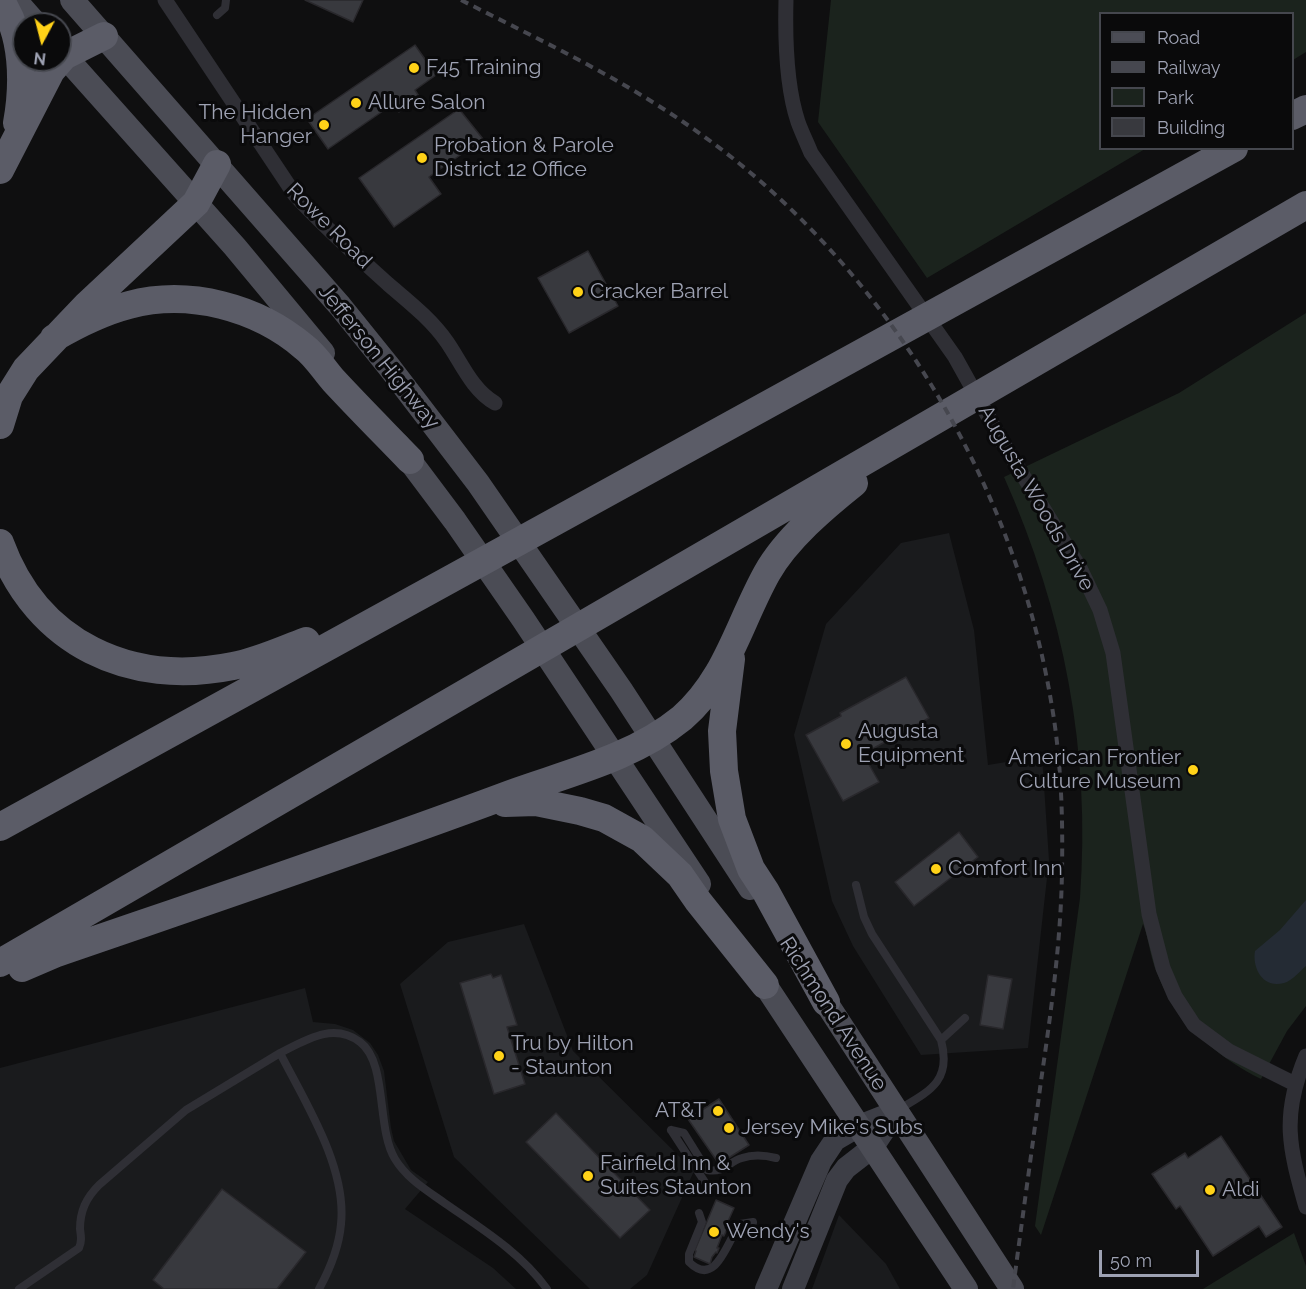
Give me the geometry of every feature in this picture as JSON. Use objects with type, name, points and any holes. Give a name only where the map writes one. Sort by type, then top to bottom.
[{"type":"highway","points":[[0,0],[13,27],[22,72],[20,108],[12,143]]},
{"type":"highway","points":[[72,49],[104,36]]},
{"type":"highway","points":[[0,170],[50,72]]},
{"type":"highway","points":[[0,827],[1230,150]]},
{"type":"highway","points":[[0,425],[9,396],[26,369],[54,338],[196,203],[217,164]]},
{"type":"highway","points":[[0,963],[619,604],[903,446],[1012,375],[1306,205]]},
{"type":"highway","points":[[54,338],[82,322],[131,304],[184,299],[232,308],[276,327],[305,348],[410,460]]},
{"type":"highway","points":[[826,1002],[751,868],[732,819],[724,771],[722,731],[728,672],[748,608],[764,579],[788,544],[833,500],[903,446]]},
{"type":"highway","points":[[0,543],[17,579],[31,599],[75,641],[105,658],[159,671],[202,670],[233,666],[267,657],[402,606]]},
{"type":"highway","points":[[0,978],[57,953],[471,810],[653,740],[699,701],[733,650]]},
{"type":"highway","points":[[471,810],[513,802],[536,802],[580,811],[622,827],[656,851],[680,875],[765,984]]},
{"type":"main road","points":[[15,0],[26,12]]},
{"type":"main road","name":"Jefferson Highway","points":[[72,0],[340,306],[471,474],[653,740]]},
{"type":"main road","name":"Jefferson Highway","points":[[72,64],[290,313],[410,460],[511,601],[616,756]]},
{"type":"main road","name":"Richmond Avenue","points":[[653,740],[1012,1289]]},
{"type":"main road","name":"Richmond Avenue","points":[[616,756],[966,1289]]},
{"type":"street","name":"Rowe Road","points":[[165,0],[287,186],[319,222],[425,316],[446,341],[476,387],[485,398],[495,403]]},
{"type":"street","name":"Augusta Woods Drive","points":[[786,0],[785,25],[789,88],[798,123],[811,153],[955,357],[1003,443],[1080,568],[1100,610],[1113,653],[1149,914],[1163,968],[1175,996],[1194,1025],[1229,1052],[1295,1084]]},
{"type":"street","points":[[1306,1056],[1295,1084],[1289,1131],[1306,1207]]},
{"type":"street","points":[[766,1289],[820,1161],[835,1140],[859,1126],[897,1111]]},
{"type":"street","points":[[793,1289],[837,1180],[846,1168],[873,1147],[897,1111]]},
{"type":"street","points":[[780,1289],[786,1267],[784,1244]]},
{"type":"lane","points":[[217,15],[225,8],[226,0]]},
{"type":"lane","points":[[856,885],[864,916],[876,943],[941,1040],[945,1060],[939,1080],[925,1094],[897,1111]]},
{"type":"lane","points":[[941,1040],[965,1018]]},
{"type":"lane","points":[[19,1289],[78,1249],[82,1242],[80,1229],[82,1209],[90,1195],[181,1114],[280,1053],[310,1038],[333,1032],[348,1035],[362,1043],[375,1064],[384,1130],[395,1159],[415,1182],[514,1253],[548,1289]]},
{"type":"lane","points":[[280,1053],[314,1118],[339,1190],[342,1213],[339,1239],[319,1289]]},
{"type":"lane","points":[[710,1190],[671,1130],[684,1133],[707,1170],[718,1172],[741,1158],[759,1154],[776,1158]]},
{"type":"lane","points":[[699,1213],[702,1222],[688,1262],[695,1271],[703,1274],[712,1274],[718,1269],[740,1224],[753,1222]]},
{"type":"shaded area","points":[[949,533],[974,630],[988,765],[1042,756],[1049,860],[1028,1048],[921,1055],[853,946],[832,901],[794,735],[826,624],[901,543]]},
{"type":"shaded area","points":[[1306,900],[1306,966],[1287,982],[1270,983],[1260,976],[1257,970],[1255,951],[1280,930]]},
{"type":"shaded area","points":[[524,924],[573,1051],[694,1171],[647,1275],[630,1289],[590,1289],[454,1157],[400,984],[448,942]]},
{"type":"shaded area","points":[[305,988],[313,1022],[335,1024],[353,1030],[370,1043],[378,1055],[384,1071],[394,1141],[411,1170],[428,1182],[405,1209],[493,1268],[516,1289],[0,1289],[0,1068]]},
{"type":"shaded area","points":[[839,1215],[886,1264],[900,1289],[812,1289]]},
{"type":"green space","points":[[831,0],[1306,0],[1306,52],[1294,59],[1294,12],[1099,12],[1099,150],[1143,150],[927,278],[818,122]]},
{"type":"green space","name":"American Frontier Culture Museum","points":[[1306,313],[1306,1006],[1287,1031],[1261,1079],[1228,1060],[1186,1021],[1165,990],[1157,973],[1143,924],[1041,1235],[1035,1226],[1080,898],[1081,789],[1077,735],[1069,683],[1057,631],[1043,579],[1004,477],[1179,393]]},
{"type":"green space","points":[[1294,1233],[1306,1266],[1306,1289],[1203,1289]]},
{"type":"building","points":[[305,0],[363,0],[353,22]]},
{"type":"building","points":[[415,45],[436,75],[415,90],[420,98],[399,112],[393,104],[328,149],[307,119]]},
{"type":"building","name":"Probation & Parole District 12 Office","points":[[459,109],[483,139],[429,177],[441,194],[394,227],[359,178]]},
{"type":"building","name":"Cracker Barrel","points":[[588,251],[618,306],[569,333],[538,278]]},
{"type":"building","name":"Augusta Equipment","points":[[906,677],[929,718],[863,754],[879,782],[843,801],[806,735],[841,716],[840,713]]},
{"type":"building","name":"Comfort Inn","points":[[959,832],[978,857],[914,906],[895,882]]},
{"type":"building","name":"Tru by Hilton - Staunton","points":[[491,974],[493,978],[501,975],[517,1025],[507,1027],[525,1084],[494,1094],[460,983]]},
{"type":"building","points":[[988,975],[1012,979],[1003,1029],[980,1025]]},
{"type":"building","points":[[719,1099],[749,1145],[719,1164],[688,1119]]},
{"type":"building","name":"Fairfield Inn & Suites Staunton","points":[[556,1113],[650,1210],[620,1238],[526,1142]]},
{"type":"building","name":"Aldi","points":[[1221,1136],[1282,1227],[1266,1237],[1259,1226],[1213,1256],[1180,1206],[1176,1209],[1152,1174],[1185,1153],[1188,1158]]},
{"type":"building","points":[[222,1189],[306,1252],[277,1289],[164,1289],[153,1280]]},
{"type":"building","name":"Wendy's","points":[[716,1200],[734,1208],[717,1253],[712,1257],[710,1264],[694,1257]]},
{"type":"railway","points":[[461,0],[579,60],[664,109],[760,181],[822,241],[878,307],[928,379],[970,456],[1005,535],[1032,617],[1051,701],[1061,786],[1062,828],[1060,924],[1055,976],[1013,1289]]},
{"type":"place","name":"F45 Training","points":[[414,68]]},
{"type":"place","name":"Allure Salon","points":[[356,103]]},
{"type":"place","name":"The Hidden Hanger","points":[[324,125]]},
{"type":"place","name":"Probation & Parole District 12 Office","points":[[422,158]]},
{"type":"place","name":"Cracker Barrel","points":[[578,292]]},
{"type":"place","name":"Augusta Equipment","points":[[846,744]]},
{"type":"place","name":"American Frontier Culture Museum","points":[[1193,770]]},
{"type":"place","name":"Comfort Inn","points":[[936,869]]},
{"type":"place","name":"Tru by Hilton - Staunton","points":[[499,1056]]},
{"type":"place","name":"AT&T","points":[[718,1111]]},
{"type":"place","name":"Jersey Mike's Subs","points":[[729,1128]]},
{"type":"place","name":"Fairfield Inn & Suites Staunton","points":[[588,1176]]},
{"type":"place","name":"Aldi","points":[[1210,1190]]},
{"type":"place","name":"Wendy's","points":[[714,1232]]}]
